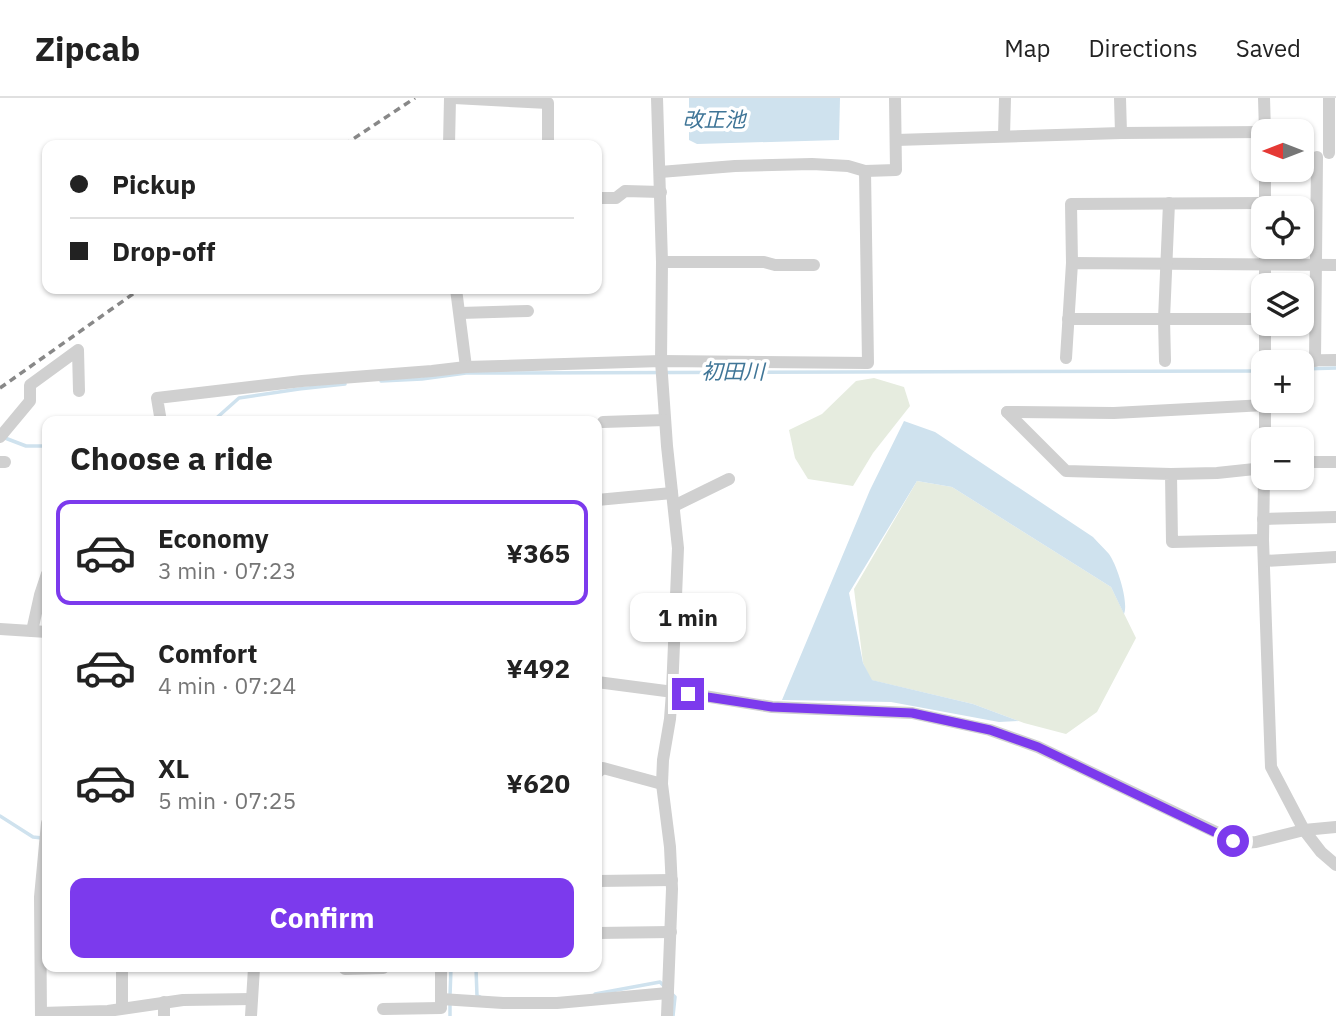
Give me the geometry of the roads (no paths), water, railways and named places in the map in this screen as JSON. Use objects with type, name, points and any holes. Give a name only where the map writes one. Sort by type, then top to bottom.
[{"type":"street","points":[[449,140],[452,98],[548,103],[548,140]]},
{"type":"street","points":[[657,98],[662,262],[661,361],[678,548],[673,692],[662,784],[672,880],[667,1016]]},
{"type":"street","points":[[660,172],[812,164],[865,170],[896,170],[895,98]]},
{"type":"street","points":[[1004,136],[1005,98]]},
{"type":"street","points":[[1120,98],[1121,133]]},
{"type":"street","points":[[1264,98],[1264,119]]},
{"type":"street","points":[[1329,98],[1317,265],[1315,361],[1336,360]]},
{"type":"street","points":[[896,140],[1251,132]]},
{"type":"street","points":[[160,416],[157,398],[302,381],[466,367],[661,361],[868,363],[865,170]]},
{"type":"street","points":[[602,198],[617,198],[625,191],[660,192]]},
{"type":"street","points":[[1165,362],[1164,318],[1169,203]]},
{"type":"street","points":[[1066,358],[1072,263],[1071,204],[1251,206]]},
{"type":"street","points":[[1265,259],[1265,273]]},
{"type":"street","points":[[662,262],[814,265]]},
{"type":"street","points":[[1072,263],[1336,265]]},
{"type":"street","points":[[457,294],[466,367]]},
{"type":"street","points":[[460,313],[528,311]]},
{"type":"street","points":[[1068,318],[1251,321]]},
{"type":"street","points":[[3,433],[30,401],[30,385],[78,349],[79,391]]},
{"type":"street","points":[[1251,404],[1114,413],[1007,412],[1066,471],[1171,474],[1251,469]]},
{"type":"street","points":[[603,422],[665,420]]},
{"type":"street","points":[[1314,462],[1336,462]]},
{"type":"street","points":[[1171,474],[1172,542],[1263,540]]},
{"type":"street","points":[[602,500],[673,499],[729,479]]},
{"type":"street","points":[[1264,490],[1271,767],[1304,830],[1321,852],[1336,865]]},
{"type":"street","points":[[1263,519],[1336,517]]},
{"type":"street","points":[[1265,561],[1336,557]]},
{"type":"street","points":[[32,631],[42,589]]},
{"type":"street","points":[[0,629],[42,632]]},
{"type":"street","points":[[602,683],[772,707],[912,713],[990,730],[1038,747],[1233,841],[1243,843],[1304,830],[1336,827]]},
{"type":"street","points":[[602,769],[662,784]]},
{"type":"street","points":[[602,881],[672,880]]},
{"type":"street","points":[[42,892],[41,1014],[108,1011],[199,999],[252,999]]},
{"type":"street","points":[[602,933],[671,932]]},
{"type":"street","points":[[122,972],[122,1008]]},
{"type":"street","points":[[251,1016],[254,972]]},
{"type":"street","points":[[441,972],[441,1008]]},
{"type":"street","points":[[383,1009],[441,1008],[455,1000],[557,1003],[668,989]]},
{"type":"street","points":[[164,1002],[164,1016]]},
{"type":"water","name":"改正池","points":[[689,98],[840,98],[839,140],[697,144],[689,140]]},
{"type":"water","points":[[904,421],[935,432],[1093,537],[1109,554],[1115,566],[1124,593],[1124,614],[1111,587],[952,487],[917,481],[849,593],[863,663],[872,680],[973,704],[1019,721],[999,722],[891,702],[782,700],[870,490]]},
{"type":"waterway","name":"初田川","points":[[1314,369],[1336,368]]},
{"type":"waterway","name":"初田川","points":[[381,381],[466,373],[1251,371]]},
{"type":"waterway","name":"初田川","points":[[219,416],[239,398],[345,384]]},
{"type":"waterway","name":"初田川","points":[[5,438],[26,446],[42,446]]},
{"type":"waterway","points":[[0,816],[33,837],[42,838]]},
{"type":"waterway","points":[[450,996],[451,972]]},
{"type":"waterway","points":[[476,972],[477,996],[480,997]]},
{"type":"waterway","points":[[595,994],[660,982],[665,987]]},
{"type":"waterway","points":[[670,992],[675,997],[673,1016]]},
{"type":"waterway","points":[[450,1004],[450,1016]]},
{"type":"railway","points":[[352,140],[415,98]]},
{"type":"railway","points":[[0,388],[133,294]]}]
